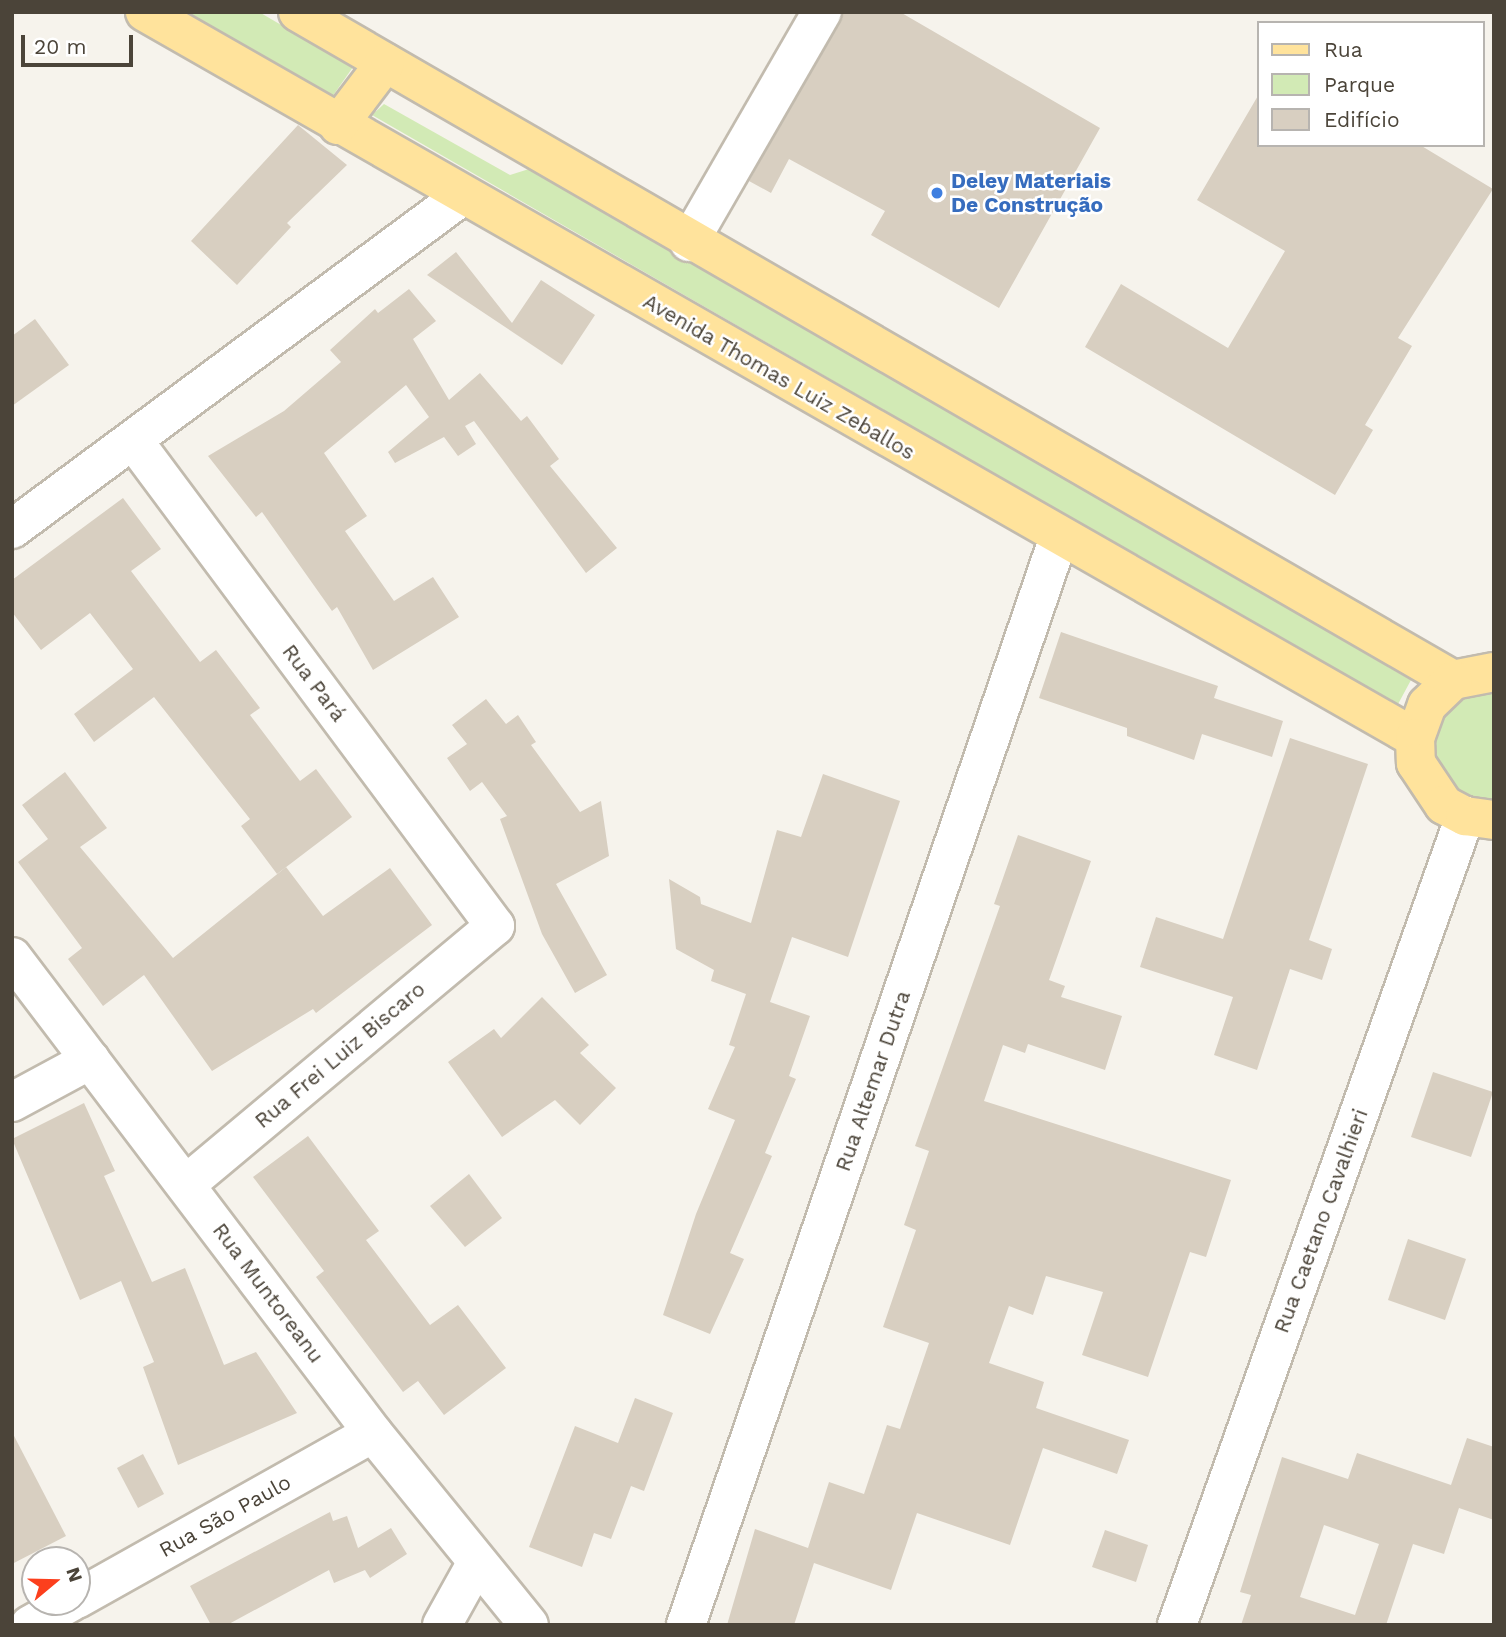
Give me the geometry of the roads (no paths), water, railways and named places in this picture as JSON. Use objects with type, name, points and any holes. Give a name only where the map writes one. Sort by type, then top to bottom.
[{"type":"main road","name":"Avenida Thomas Luiz Zeballos","points":[[145,12],[338,125],[1415,738]]},
{"type":"main road","points":[[298,12],[689,242],[1453,680]]},
{"type":"main road","points":[[338,125],[385,63]]},
{"type":"main road","points":[[1480,818],[1444,805],[1427,786],[1416,763],[1415,738],[1427,705],[1453,680],[1494,672]]},
{"type":"street","points":[[689,242],[822,12]]},
{"type":"street","points":[[12,529],[462,195]]},
{"type":"street","name":"Rua Pará","points":[[133,440],[495,926]]},
{"type":"street","name":"Rua Altemar Dutra","points":[[687,1625],[1059,537]]},
{"type":"street","name":"Rua Caetano Cavalhieri","points":[[1177,1625],[1480,818]]},
{"type":"street","name":"Rua Frei Luiz Biscaro","points":[[186,1184],[495,926]]},
{"type":"street","name":"Rua Muntoreanu","points":[[12,957],[373,1433],[476,1564],[529,1625]]},
{"type":"street","points":[[12,1102],[90,1060]]},
{"type":"street","name":"Rua São Paulo","points":[[91,1591],[373,1433]]},
{"type":"street","points":[[442,1625],[476,1564]]},
{"type":"street","points":[[30,1625],[46,1616]]},
{"type":"place","name":"Deley Materiais De Construção","points":[[937,193]]}]
